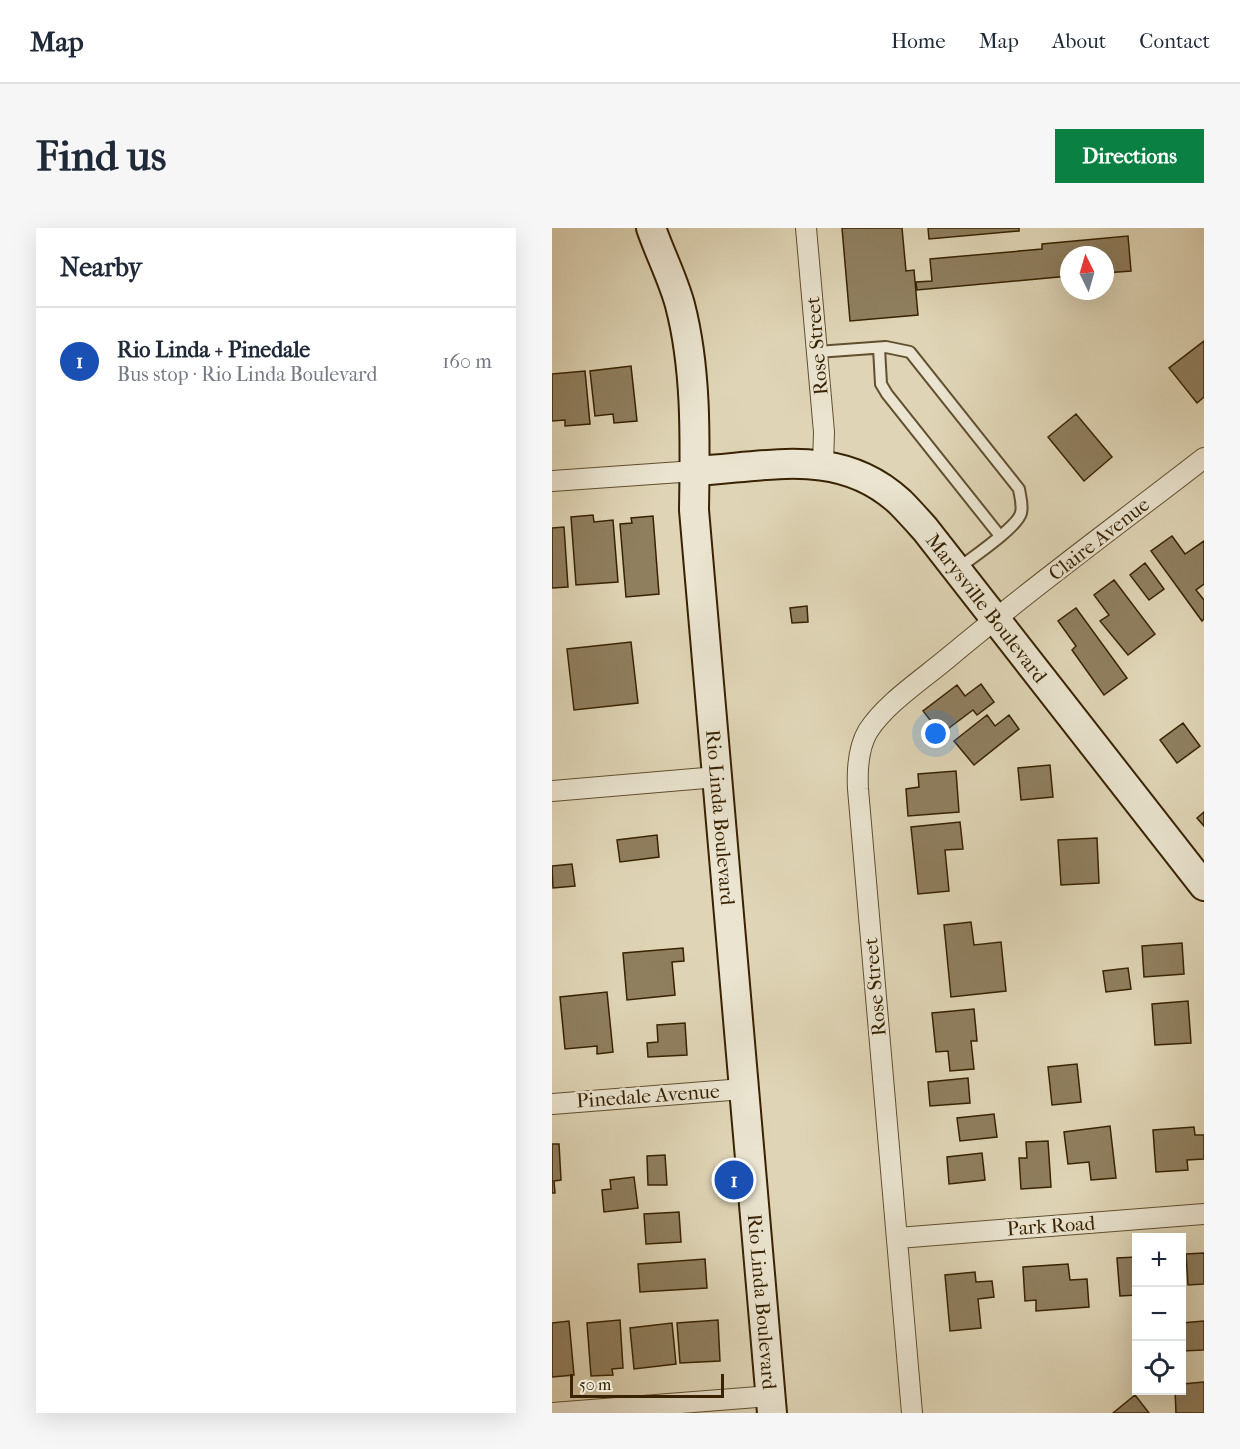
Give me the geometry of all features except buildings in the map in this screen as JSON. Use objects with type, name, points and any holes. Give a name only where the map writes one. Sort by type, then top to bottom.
[{"type":"main road","name":"Rio Linda Boulevard","points":[[651,228],[680,304],[686,336],[695,420],[694,510],[772,1405]]},
{"type":"main road","name":"Marysville Boulevard","points":[[695,471],[795,463],[823,464],[851,472],[876,484],[900,502],[925,529],[1204,886]]},
{"type":"street","name":"Rose Street","points":[[806,228],[824,432],[823,464]]},
{"type":"street","name":"Claire Avenue","points":[[994,620],[1204,458]]},
{"type":"street","points":[[552,481],[695,471]]},
{"type":"street","name":"Rose Street","points":[[912,1413],[858,789],[859,758],[868,732],[884,711],[994,620]]},
{"type":"street","points":[[552,791],[717,777]]},
{"type":"street","name":"Pinedale Avenue","points":[[552,1104],[743,1089]]},
{"type":"street","name":"Park Road","points":[[898,1238],[1204,1214]]},
{"type":"street","points":[[552,1413],[772,1405]]},
{"type":"lane","points":[[879,348],[881,384],[887,394],[1000,536]]},
{"type":"lane","points":[[817,352],[879,348],[900,348],[910,352],[918,358],[1019,489],[1022,501],[1021,513],[1014,524],[956,570]]},
{"type":"place","name":"Rio Linda + Pinedale","points":[[734,1180]]}]
